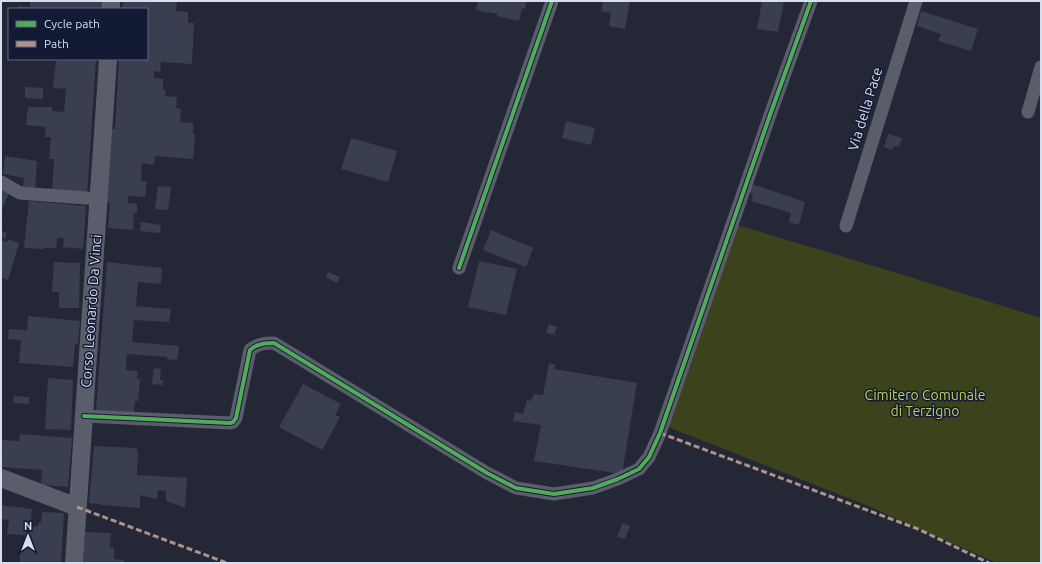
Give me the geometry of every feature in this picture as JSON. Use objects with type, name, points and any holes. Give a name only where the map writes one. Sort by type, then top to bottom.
[{"type":"main road","name":"Corso Leonardo Da Vinci","points":[[74,563],[108,60]]},
{"type":"main road","points":[[1,478],[77,506]]},
{"type":"street","points":[[459,268],[552,1]]},
{"type":"street","points":[[84,416],[233,422],[236,418],[250,350],[255,346],[264,343],[274,343],[488,473],[516,488],[554,494],[593,488],[618,479],[639,469],[649,457],[660,432],[811,1]]},
{"type":"street","name":"Via della Pace","points":[[846,226],[916,1]]},
{"type":"street","points":[[1028,112],[1041,67]]},
{"type":"street","points":[[1,182],[20,192],[98,199]]},
{"type":"green space","name":"Cimitero Comunale di Terzigno","points":[[737,225],[1041,318],[1041,563],[997,563],[866,505],[668,427]]},
{"type":"building","points":[[30,1],[102,1],[102,8],[18,8],[18,6],[30,7]]},
{"type":"building","points":[[123,1],[177,1],[176,11],[188,12],[188,23],[194,23],[192,64],[161,62],[160,72],[154,71],[154,78],[163,79],[163,90],[166,90],[165,96],[177,97],[176,108],[181,109],[180,122],[193,123],[193,134],[195,134],[193,159],[155,156],[154,165],[142,163],[141,181],[147,181],[145,197],[128,196],[128,203],[137,204],[137,213],[134,213],[133,230],[108,228],[110,203],[107,203],[112,129],[115,129],[119,60],[148,60],[148,8],[122,8]]},
{"type":"building","points":[[478,1],[526,1],[525,9],[522,8],[519,21],[497,16],[497,14],[476,10]]},
{"type":"building","points":[[603,1],[630,1],[625,29],[609,26],[611,13],[601,11]]},
{"type":"building","points":[[762,1],[784,1],[778,32],[757,29]]},
{"type":"building","points":[[921,11],[978,29],[971,51],[938,41],[941,34],[917,26]]},
{"type":"building","points":[[96,60],[87,196],[52,193],[54,159],[49,159],[51,137],[45,137],[46,127],[26,125],[28,107],[52,107],[52,111],[64,112],[66,89],[53,88],[56,61]]},
{"type":"building","points":[[25,87],[43,88],[43,99],[25,98]]},
{"type":"building","points":[[566,121],[595,128],[591,145],[562,138]]},
{"type":"building","points":[[888,134],[902,138],[899,147],[894,146],[892,150],[884,147]]},
{"type":"building","points":[[351,138],[397,151],[388,182],[341,169]]},
{"type":"building","points":[[5,156],[37,161],[35,191],[22,190],[24,178],[3,174]]},
{"type":"building","points":[[749,183],[805,202],[799,225],[789,222],[791,213],[751,201],[753,194],[746,192]]},
{"type":"building","points":[[1,186],[10,191],[1,212]]},
{"type":"building","points":[[158,186],[171,187],[168,210],[155,209]]},
{"type":"building","points":[[29,201],[86,206],[83,249],[63,247],[64,238],[57,238],[56,248],[24,248]]},
{"type":"building","points":[[141,222],[161,225],[160,233],[140,231]]},
{"type":"building","points":[[491,230],[533,248],[526,267],[483,250]]},
{"type":"building","points":[[1,231],[7,233],[5,239],[1,237]]},
{"type":"building","points":[[8,239],[19,243],[8,280],[1,278],[1,240],[7,242]]},
{"type":"building","points":[[479,261],[517,269],[506,315],[468,307]]},
{"type":"building","points":[[54,262],[80,263],[79,308],[59,308],[59,292],[52,292]]},
{"type":"building","points":[[107,262],[162,268],[161,284],[138,282],[136,306],[171,309],[169,322],[134,320],[132,342],[179,346],[177,360],[167,359],[167,357],[127,354],[126,370],[138,371],[137,379],[140,379],[138,401],[135,401],[134,414],[96,411]]},
{"type":"building","points":[[328,272],[340,277],[337,283],[326,277]]},
{"type":"building","points":[[28,316],[80,321],[78,344],[75,344],[73,367],[19,363],[21,340],[8,339],[9,329],[27,330]]},
{"type":"building","points":[[549,324],[557,327],[554,335],[546,333]]},
{"type":"building","points":[[549,363],[556,365],[554,369],[637,383],[622,474],[534,461],[541,425],[513,421],[515,412],[523,414],[527,400],[531,401],[534,394],[543,395]]},
{"type":"building","points":[[154,368],[161,369],[160,380],[163,380],[163,385],[152,384]]},
{"type":"building","points":[[48,378],[73,380],[71,430],[45,429]]},
{"type":"building","points":[[303,384],[341,404],[335,415],[340,417],[322,450],[279,427]]},
{"type":"building","points":[[14,396],[29,397],[29,404],[13,403]]},
{"type":"building","points":[[20,434],[72,438],[68,487],[41,485],[42,470],[1,467],[3,451],[1,451],[1,440],[19,441]]},
{"type":"building","points":[[94,446],[137,448],[137,475],[187,478],[185,508],[166,501],[166,491],[158,490],[157,499],[140,495],[140,508],[89,503]]},
{"type":"building","points":[[1,505],[32,509],[30,529],[34,526],[38,526],[38,523],[41,523],[42,512],[64,513],[61,563],[20,563],[20,552],[23,549],[25,535],[7,534],[9,520],[1,519]]},
{"type":"building","points":[[622,523],[630,526],[625,539],[617,537]]},
{"type":"building","points":[[85,532],[111,533],[110,548],[114,547],[114,559],[124,560],[124,563],[83,563]]},
{"type":"marked path","points":[[660,433],[918,529],[989,563]]},
{"type":"marked path","points":[[77,507],[227,563]]},
{"type":"cycle path","points":[[459,268],[552,1]]},
{"type":"cycle path","points":[[84,416],[233,422],[236,418],[250,350],[261,344],[274,343],[487,473],[516,488],[554,494],[593,488],[618,479],[639,469],[649,457],[660,433],[811,1]]}]
